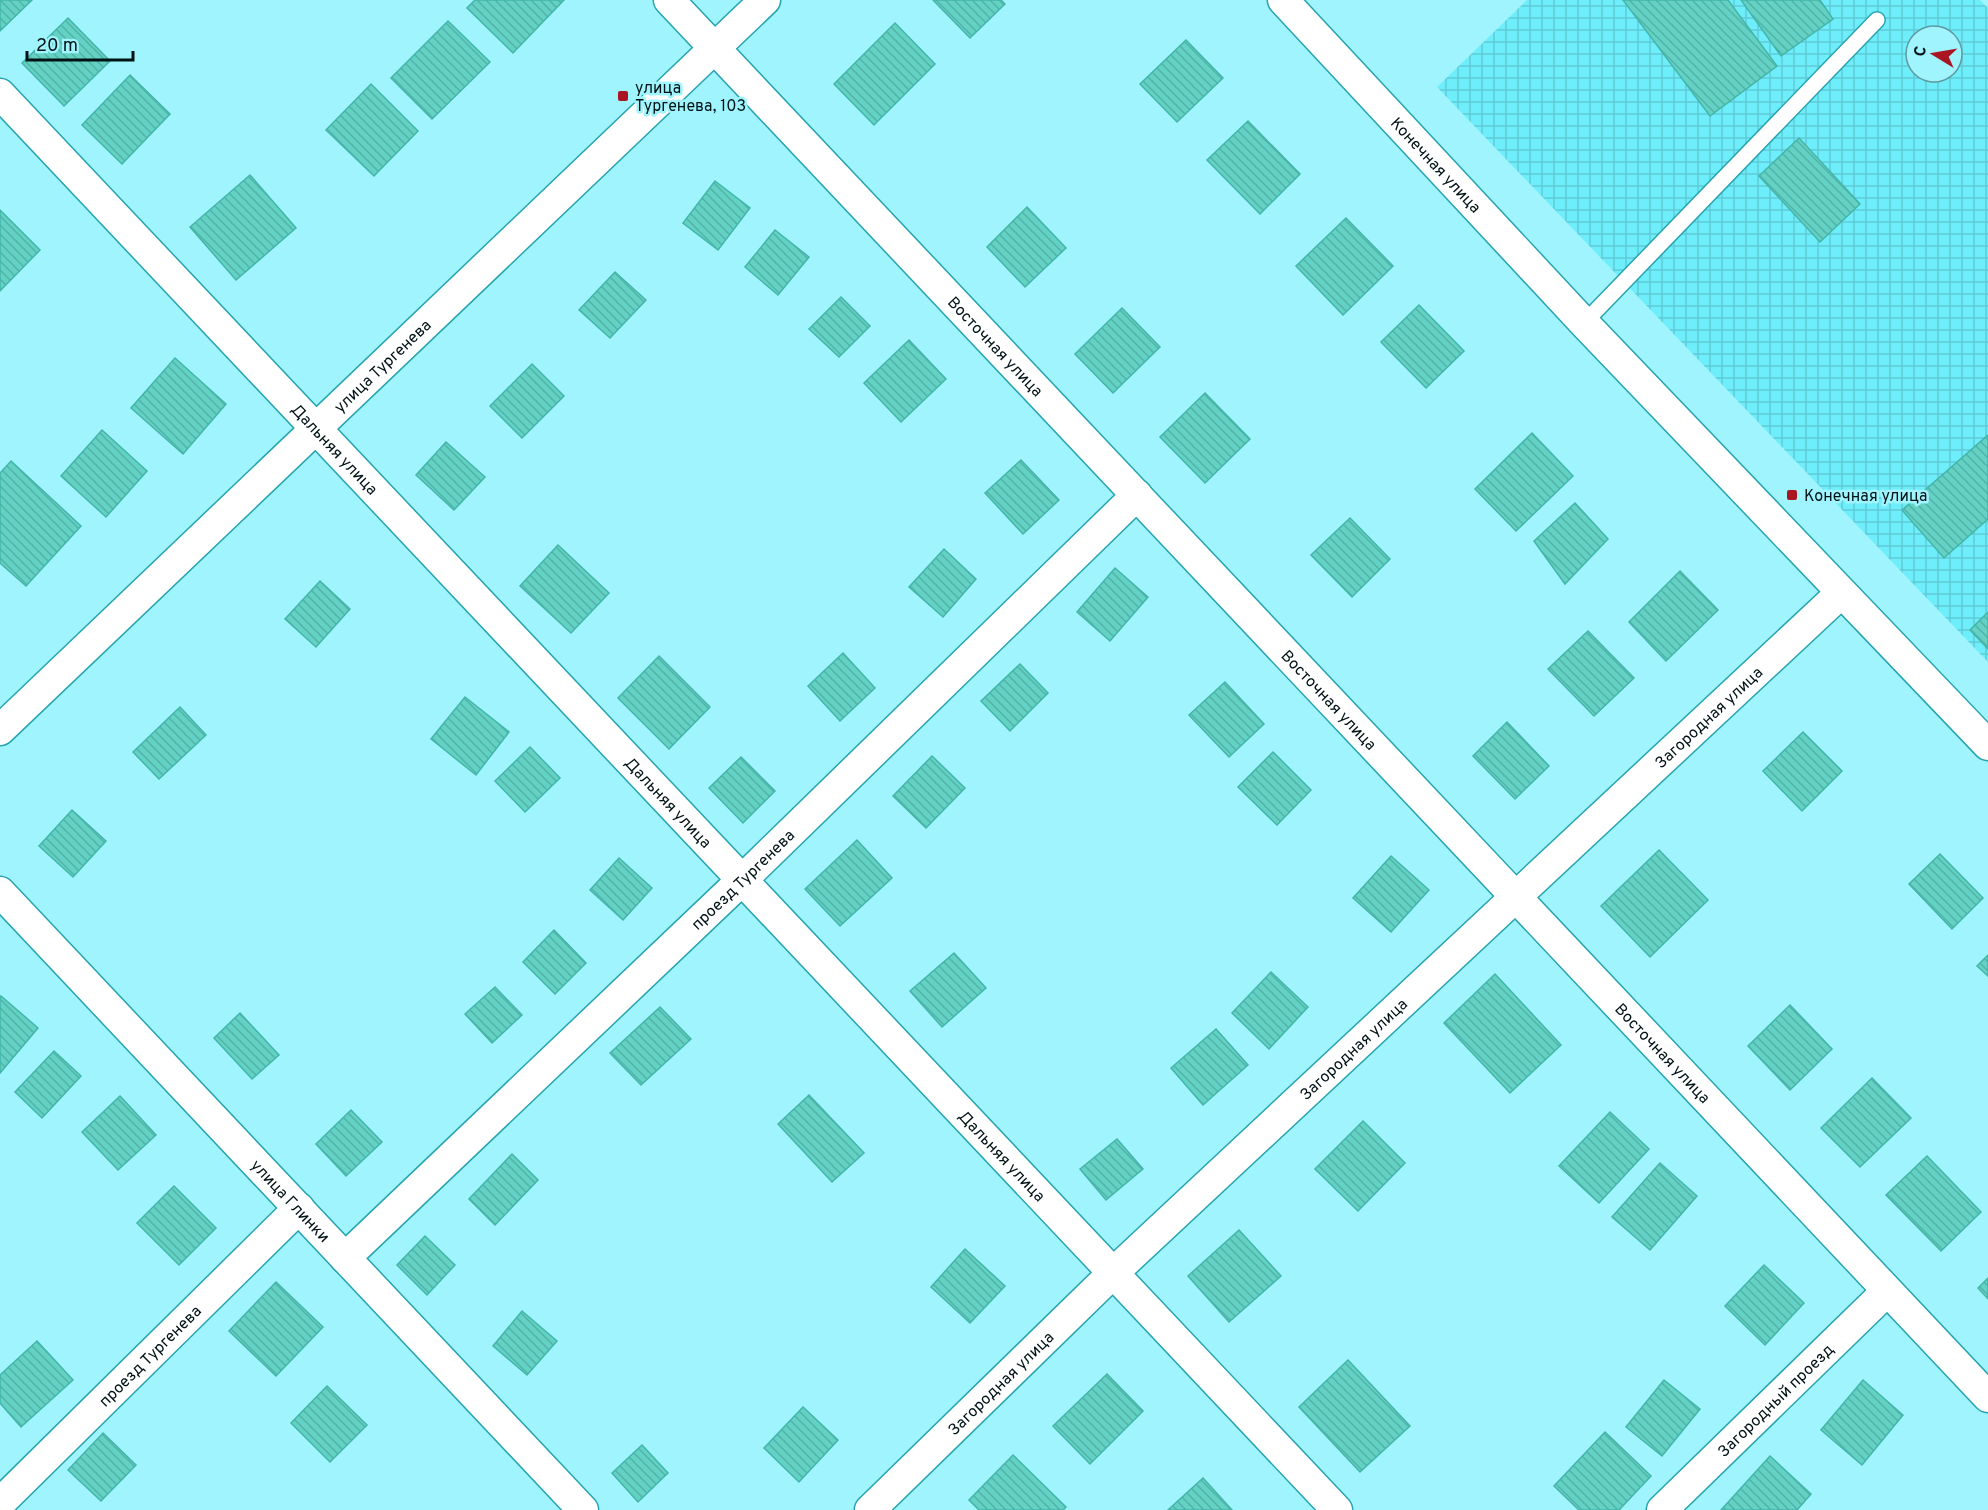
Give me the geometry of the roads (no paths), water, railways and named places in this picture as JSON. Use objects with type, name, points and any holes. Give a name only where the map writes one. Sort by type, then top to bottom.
[{"type":"street","name":"Восточная улица","points":[[669,0],[1988,1397]]},
{"type":"street","name":"улица Тургенева","points":[[0,730],[765,0]]},
{"type":"street","name":"Конечная улица","points":[[1283,0],[1840,594],[1988,745]]},
{"type":"street","name":"Дальняя улица","points":[[0,94],[1337,1510]]},
{"type":"street","name":"проезд Тургенева","points":[[345,1258],[742,880],[1137,495]]},
{"type":"street","name":"Загородная улица","points":[[870,1510],[1113,1273],[1514,896],[1840,594]]},
{"type":"street","name":"улица Глинки","points":[[0,892],[583,1510]]},
{"type":"street","name":"проезд Тургенева","points":[[0,1503],[299,1208]]},
{"type":"street","name":"Загородный проезд","points":[[1662,1510],[1887,1291]]},
{"type":"lane","points":[[1584,323],[1877,20]]},
{"type":"place","name":"улица Тургенева, 103","points":[[623,96]]},
{"type":"place","name":"Конечная улица","points":[[1792,495]]}]
